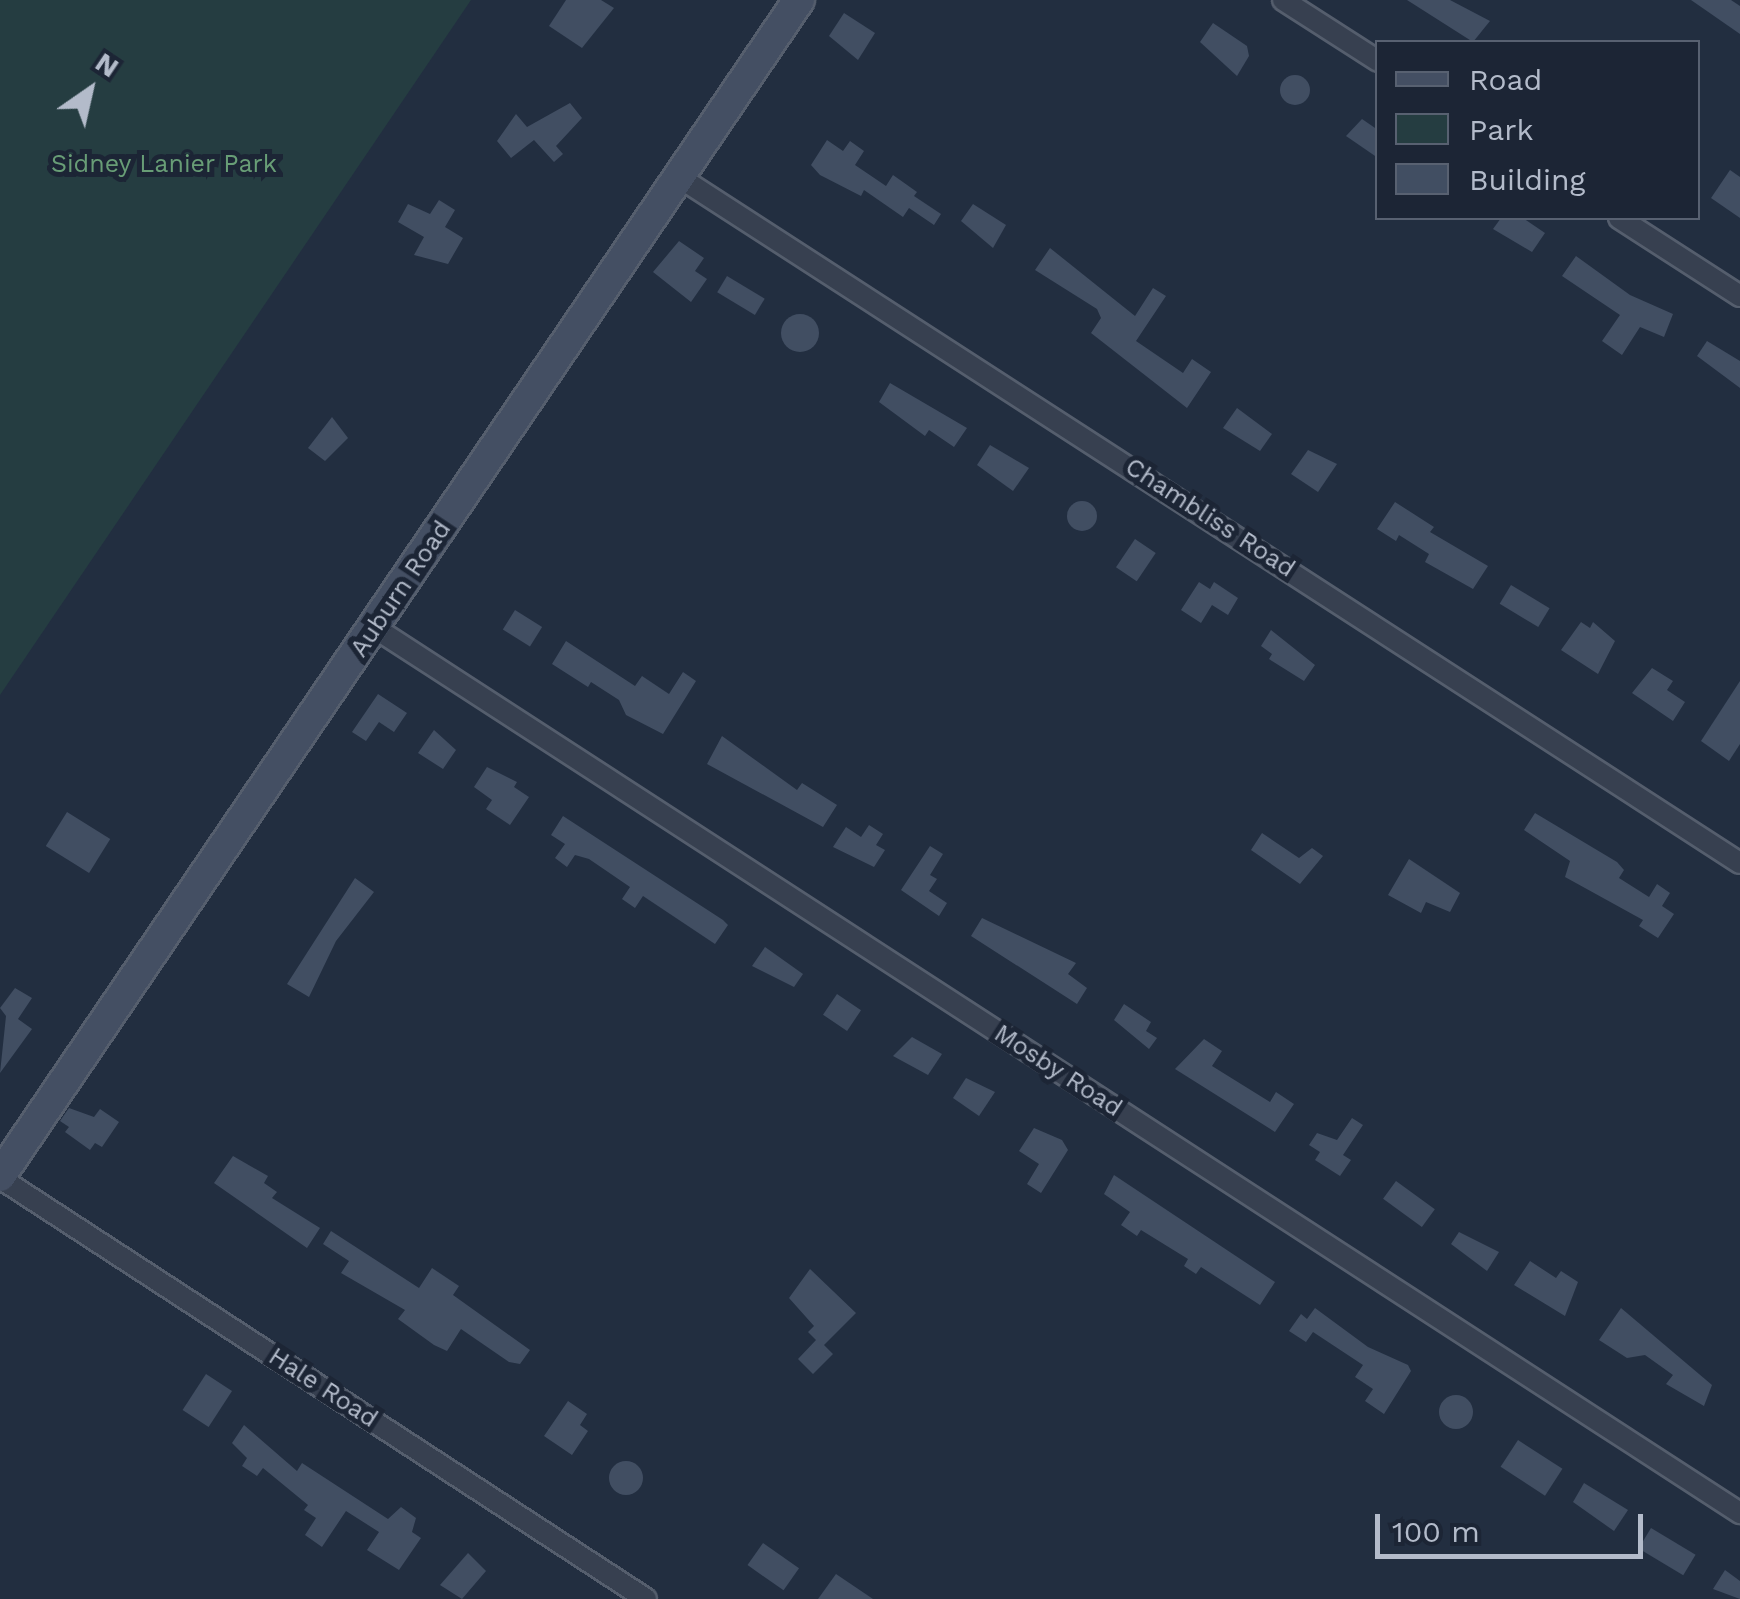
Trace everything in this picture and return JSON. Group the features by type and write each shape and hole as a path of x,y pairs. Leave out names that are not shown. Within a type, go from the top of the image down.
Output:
{"street":[{"name":"Auburn Road","path":"0,1177 799,0"},
{"path":"1283,0 1375,59"},
{"name":"Chambliss Road","path":"679,177 1740,863"},
{"path":"1622,220 1740,296"},
{"name":"Mosby Road","path":"375,628 1740,1513"},
{"name":"Hale Road","path":"0,1177 646,1599"}],"green space":[{"name":"Sidney Lanier Park","path":"0,0 471,0 0,695"}],"building":[{"path":"566,0 601,0 614,8 582,48 549,26"},
{"path":"1407,0 1450,0 1490,21 1475,40"},
{"path":"1691,0 1731,0 1740,6 1740,34"},
{"path":"844,13 875,33 858,60 829,36"},
{"path":"1213,23 1247,46 1249,56 1237,76 1200,42"},
{"path":"1295,75 1305,80 1310,90 1305,100 1295,105 1285,100 1280,90 1285,80"},
{"path":"570,103 582,118 556,146 563,154 554,162 534,140 511,158 497,141 516,114 527,127"},
{"path":"1362,119 1375,128 1375,156 1346,136"},
{"path":"827,140 843,151 850,141 864,151 855,165 886,186 893,175 917,192 914,196 941,214 934,225 909,208 903,217 864,190 861,196 820,175 811,165"},
{"path":"1730,170 1740,177 1740,218 1711,198"},
{"path":"439,200 455,210 445,227 463,238 448,264 414,255 424,237 398,222 408,204 430,214"},
{"path":"973,204 1006,225 993,248 961,221"},
{"path":"1500,220 1526,220 1545,233 1532,252 1493,229"},
{"path":"679,241 704,258 695,271 707,279 691,302 653,272"},
{"path":"1050,248 1135,316 1153,288 1166,296 1136,341 1183,373 1192,359 1211,372 1187,408 1091,333 1101,318 1097,309 1035,270"},
{"path":"1576,256 1630,295 1673,314 1664,337 1640,327 1622,355 1602,341 1620,315 1562,276"},
{"path":"727,276 765,299 755,315 717,292"},
{"path":"800,314 813,320 819,333 813,346 800,352 787,346 781,333 787,320"},
{"path":"1707,341 1740,361 1740,388 1697,356"},
{"path":"890,383 967,428 954,447 929,430 925,436 879,402"},
{"path":"1237,408 1272,434 1260,451 1223,428"},
{"path":"332,417 348,438 325,461 308,448"},
{"path":"990,445 1029,468 1013,491 977,465"},
{"path":"1308,450 1337,464 1318,492 1291,474"},
{"path":"1082,501 1093,505 1097,516 1093,527 1082,531 1071,527 1067,516 1071,505"},
{"path":"1395,502 1434,527 1430,532 1488,566 1473,589 1425,562 1429,554 1399,535 1396,541 1377,529"},
{"path":"1135,539 1156,553 1137,581 1116,567"},
{"path":"1199,582 1210,589 1214,582 1238,598 1228,615 1212,605 1201,623 1181,610"},
{"path":"1511,585 1550,608 1538,627 1500,604"},
{"path":"515,610 542,627 530,646 503,630"},
{"path":"1581,622 1590,628 1593,622 1615,641 1598,674 1561,650"},
{"path":"1271,630 1315,665 1304,681 1269,659 1272,654 1261,646"},
{"path":"566,641 635,686 642,676 669,694 683,672 696,681 663,734 626,715 619,700 591,682 588,687 552,664"},
{"path":"1652,668 1673,681 1667,690 1685,702 1673,721 1632,693"},
{"path":"1740,681 1740,744 1729,761 1701,741"},
{"path":"378,694 407,713 394,732 379,722 366,741 352,732"},
{"path":"434,730 456,750 443,769 418,753"},
{"path":"722,736 797,790 802,783 837,805 823,827 707,764"},
{"path":"487,767 517,782 514,787 529,797 510,825 486,809 492,800 474,787"},
{"path":"67,812 110,839 89,873 46,846"},
{"path":"1535,813 1617,862 1624,870 1619,878 1649,897 1657,884 1670,893 1662,906 1674,914 1658,938 1639,926 1643,920 1565,877 1570,861 1524,830"},
{"path":"563,816 723,920 728,925 715,944 643,896 635,908 622,899 630,887 589,859 575,855 567,867 555,858 565,844 551,835"},
{"path":"869,825 883,834 876,845 885,850 874,867 833,847 846,827 861,837"},
{"path":"1262,833 1299,858 1312,848 1323,856 1300,884 1251,850"},
{"path":"930,846 943,854 930,875 937,879 929,891 947,903 939,916 901,890"},
{"path":"1409,859 1460,893 1450,912 1426,902 1421,913 1388,895"},
{"path":"355,878 374,892 336,941 309,997 287,984"},
{"path":"982,918 1076,963 1068,974 1087,988 1077,1004 971,936"},
{"path":"765,947 803,974 794,987 752,966"},
{"path":"15,988 32,998 18,1019 32,1029 0,1073 6,1016 0,1008"},
{"path":"837,994 861,1010 847,1031 823,1015"},
{"path":"1124,1004 1151,1022 1146,1031 1157,1038 1149,1049 1114,1020"},
{"path":"912,1037 942,1054 928,1075 893,1056"},
{"path":"1204,1039 1222,1051 1212,1066 1270,1102 1276,1092 1294,1104 1275,1132 1175,1069"},
{"path":"966,1078 995,1092 979,1116 953,1098"},
{"path":"69,1108 94,1117 100,1109 119,1122 102,1147 95,1143 90,1150 65,1132 69,1127 60,1121"},
{"path":"1352,1118 1363,1125 1343,1155 1351,1160 1340,1176 1315,1160 1320,1152 1309,1145 1317,1133 1337,1140"},
{"path":"1034,1128 1062,1140 1068,1150 1041,1193 1027,1184 1039,1164 1019,1151"},
{"path":"233,1156 268,1176 264,1183 277,1192 272,1198 320,1228 307,1248 214,1183"},
{"path":"1114,1175 1275,1282 1260,1305 1201,1267 1196,1274 1184,1266 1188,1259 1141,1230 1137,1236 1121,1225 1130,1212 1104,1194"},
{"path":"1396,1181 1435,1209 1422,1227 1383,1199"},
{"path":"331,1231 419,1288 432,1268 459,1286 453,1295 530,1350 520,1364 509,1362 461,1329 447,1351 434,1345 398,1319 405,1310 341,1273 349,1261 323,1244"},
{"path":"1459,1232 1499,1252 1487,1271 1451,1244"},
{"path":"1530,1261 1556,1278 1561,1271 1578,1282 1565,1316 1514,1285"},
{"path":"810,1269 856,1313 824,1345 833,1354 813,1374 798,1359 816,1340 808,1332 814,1326 789,1298"},
{"path":"1315,1308 1368,1347 1408,1365 1411,1371 1384,1414 1365,1401 1373,1389 1355,1377 1363,1365 1313,1332 1306,1342 1289,1331 1301,1314 1307,1319"},
{"path":"1621,1308 1712,1385 1704,1406 1666,1384 1673,1375 1645,1355 1627,1358 1599,1340"},
{"path":"206,1374 232,1391 209,1427 183,1410"},
{"path":"1456,1395 1468,1400 1473,1412 1468,1424 1456,1429 1444,1424 1439,1412 1444,1400"},
{"path":"568,1401 587,1414 580,1425 588,1431 572,1455 544,1436"},
{"path":"244,1425 297,1471 302,1463 388,1519 401,1507 416,1518 412,1532 421,1538 399,1570 367,1550 379,1532 346,1511 322,1547 305,1535 316,1518 304,1510 308,1505 263,1468 257,1476 242,1466 247,1458 232,1443"},
{"path":"1518,1440 1562,1469 1545,1496 1501,1467"},
{"path":"626,1461 638,1466 643,1478 638,1490 626,1495 614,1490 609,1478 614,1466"},
{"path":"1584,1483 1628,1510 1614,1531 1573,1502"},
{"path":"1651,1528 1696,1555 1683,1575 1639,1549"},
{"path":"763,1543 799,1568 784,1590 748,1565"},
{"path":"468,1553 486,1571 462,1599 440,1585"},
{"path":"1725,1570 1740,1581 1740,1599 1713,1589"},
{"path":"836,1574 873,1599 818,1599"}]}
